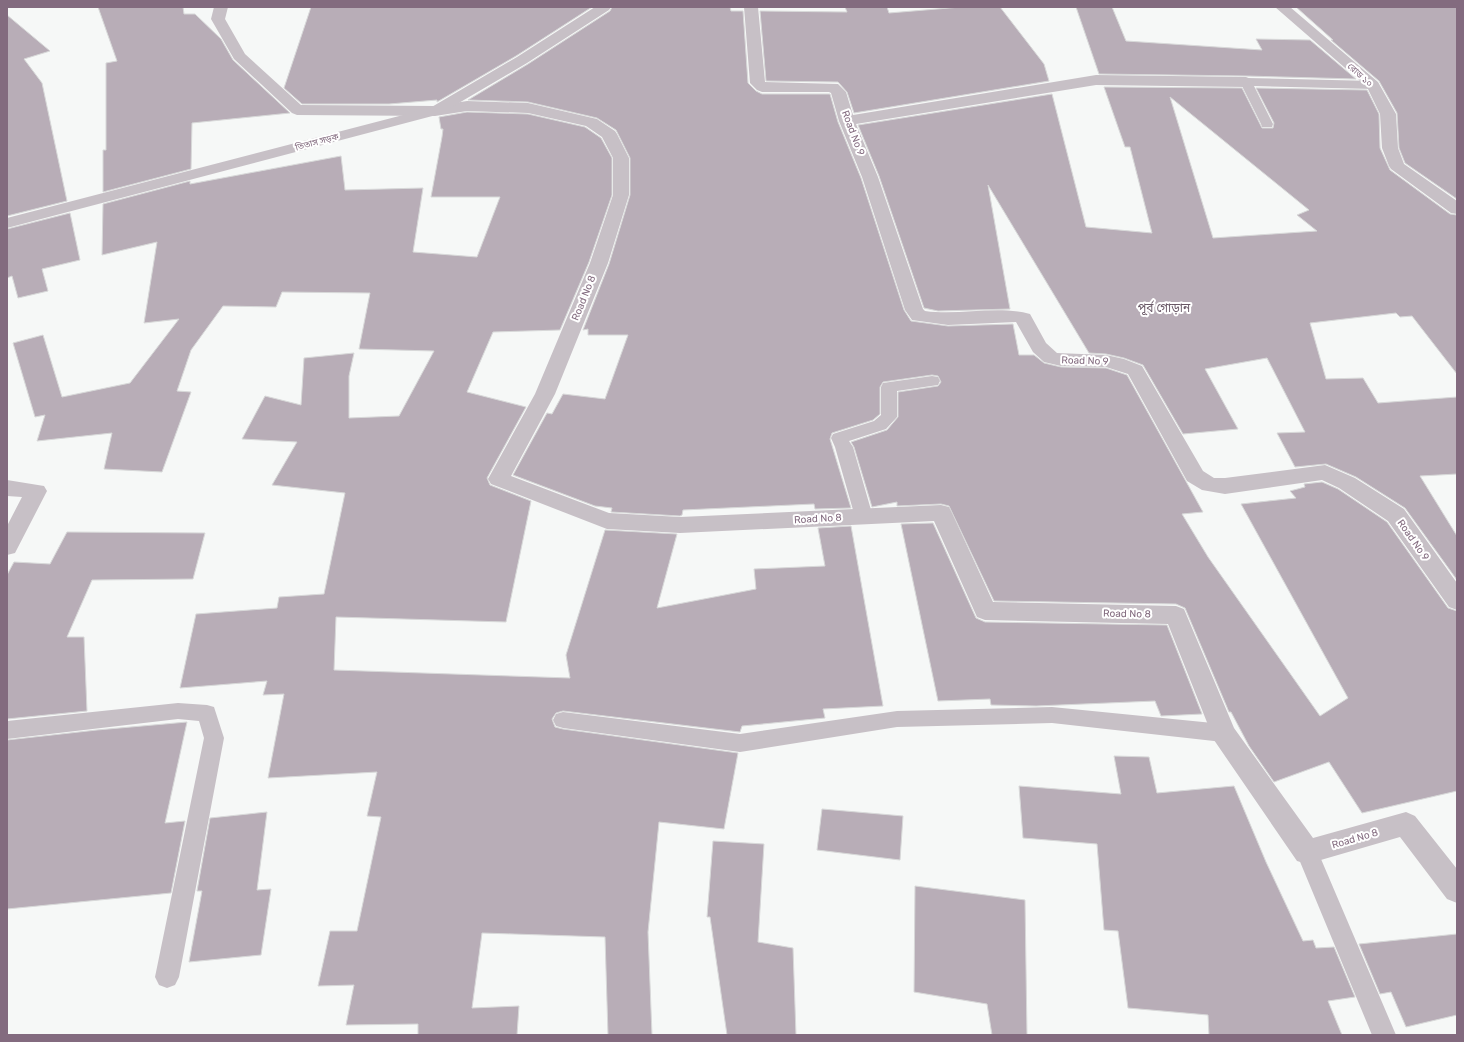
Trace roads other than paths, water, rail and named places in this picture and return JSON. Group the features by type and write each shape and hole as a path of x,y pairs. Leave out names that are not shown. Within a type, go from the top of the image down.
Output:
{"street":[{"path":"221,7 218,19 239,56 297,110 436,111"},
{"name":"তিতাস সড়ক","path":"7,223 436,111 522,60 604,7"},
{"name":"Road No 9","path":"751,7 758,83 762,87 833,87 838,92 847,121 870,177 914,310 920,316 932,319 1014,315 1023,318 1028,330 1045,354 1057,360 1087,360 1120,363 1135,370 1195,476 1210,485 1225,486 1325,472 1347,483 1396,514 1457,601"},
{"name":"রোড ১০","path":"1282,7 1373,85 1388,114 1390,148 1397,166 1457,209"},
{"path":"847,121 1096,80 1246,82"},
{"name":"Road No 8","path":"436,111 467,106 528,108 591,122 609,134 621,158 621,195 599,263 545,394 499,480 607,521 680,525 941,513 985,611 1176,615 1223,733 1307,852 1406,824 1457,890"},
{"path":"7,488 36,491 7,547"}],"lane":[{"path":"1267,124 1246,82 1373,85"},
{"path":"864,517 844,447 839,438 880,425 889,417 889,387 932,381"},
{"path":"7,730 178,711 207,713 214,738 167,977"},
{"path":"563,720 740,743 897,719 1052,715 1223,733"},
{"path":"1307,852 1384,1035"}],"district":[{"name":"পূর্ব গোড়ান","path":"1164,308"}]}
